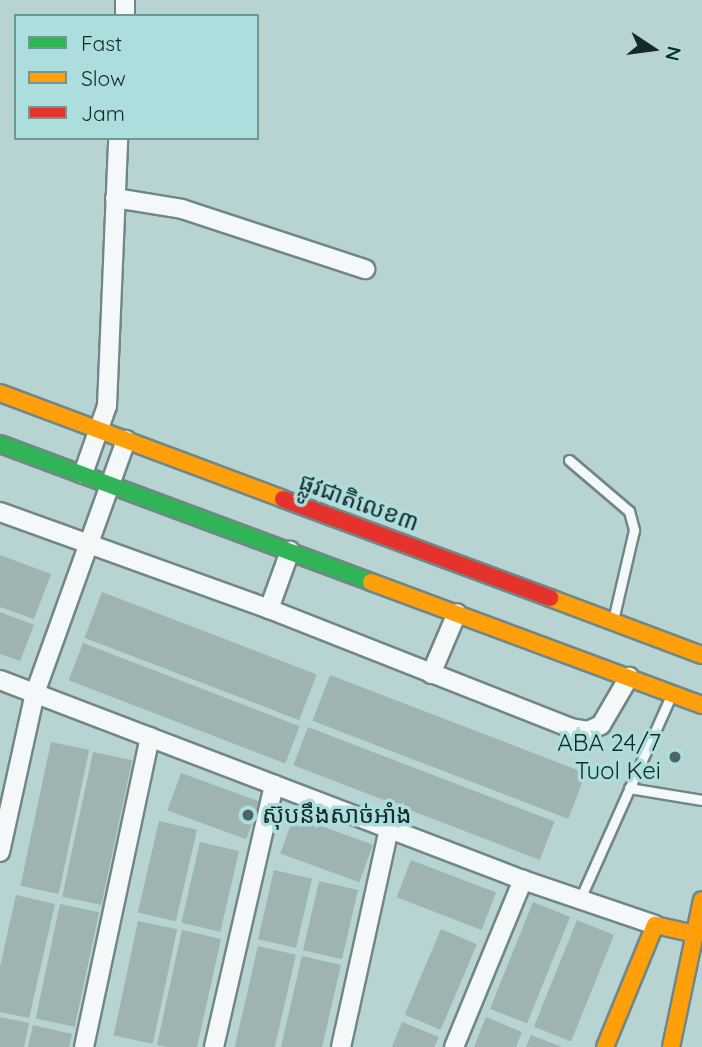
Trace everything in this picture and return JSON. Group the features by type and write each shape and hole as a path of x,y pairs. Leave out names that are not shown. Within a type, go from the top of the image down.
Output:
{"main road":[{"name":"ផ្លូវជាតិលេខ៣","path":"0,393 702,655"},
{"path":"0,444 702,705"},
{"path":"671,1047 702,900"},
{"path":"605,1047 655,925 695,934"}],"street":[{"path":"83,474 107,406 118,140"},
{"path":"116,198 183,209 365,269"},
{"path":"0,852 35,693 86,544 126,440"},
{"path":"0,512 268,609 431,674 588,731 601,725 629,677"},
{"path":"268,609 290,551"},
{"path":"431,674 457,613"},
{"path":"0,680 523,880 655,925"},
{"path":"84,1047 150,737"},
{"path":"214,1047 274,785"},
{"path":"341,1047 389,828"},
{"path":"454,1047 523,880"}],"lane":[{"path":"569,460 629,511 634,530 613,621"},
{"path":"580,899 672,694"},
{"path":"629,788 702,800"}],"building":[{"path":"0,555 51,574 34,619 0,607"},
{"path":"102,592 317,674 299,720 84,638"},
{"path":"0,612 34,625 20,661 0,654"},
{"path":"83,643 300,726 285,763 69,680"},
{"path":"330,675 586,773 568,819 312,721"},
{"path":"308,727 554,822 540,860 293,765"},
{"path":"51,742 89,750 59,894 20,886"},
{"path":"93,752 132,760 101,905 62,897"},
{"path":"181,773 260,802 246,839 167,811"},
{"path":"294,816 373,845 359,882 280,854"},
{"path":"159,821 197,830 176,921 138,913"},
{"path":"200,842 239,851 220,932 181,923"},
{"path":"411,860 496,893 482,930 397,897"},
{"path":"274,870 312,879 296,948 258,939"},
{"path":"319,881 358,890 342,959 303,950"},
{"path":"16,895 55,904 29,1018 0,1012 0,967"},
{"path":"533,902 570,917 527,1024 490,1009"},
{"path":"60,904 99,912 75,1027 36,1018"},
{"path":"577,920 614,935 571,1042 534,1027"},
{"path":"138,921 177,929 153,1044 114,1035"},
{"path":"441,929 477,944 441,1030 405,1015"},
{"path":"182,930 221,939 197,1047 167,1047 157,1045"},
{"path":"258,946 296,955 275,1047 235,1047"},
{"path":"302,956 341,965 322,1047 281,1047"},
{"path":"0,1017 29,1023 24,1047 0,1047"},
{"path":"486,1017 522,1032 516,1047 474,1047"},
{"path":"402,1022 439,1037 434,1047 392,1047"},
{"path":"33,1025 72,1034 69,1047 28,1047"},
{"path":"531,1035 562,1047 526,1047"}],"traffic: fast":[{"path":"0,444 371,582"}],"traffic: slow":[{"path":"0,393 283,499"},
{"path":"371,582 702,705"},
{"path":"550,598 702,655"},
{"path":"671,1047 702,900"},
{"path":"605,1047 655,925 695,934"}],"traffic: jam":[{"path":"283,499 550,598"}],"place":[{"name":"ABA 24/7 Tuol Kei","path":"675,757"},
{"name":"ស៊ុបនឹងសាច់អាំង","path":"248,815"}]}
